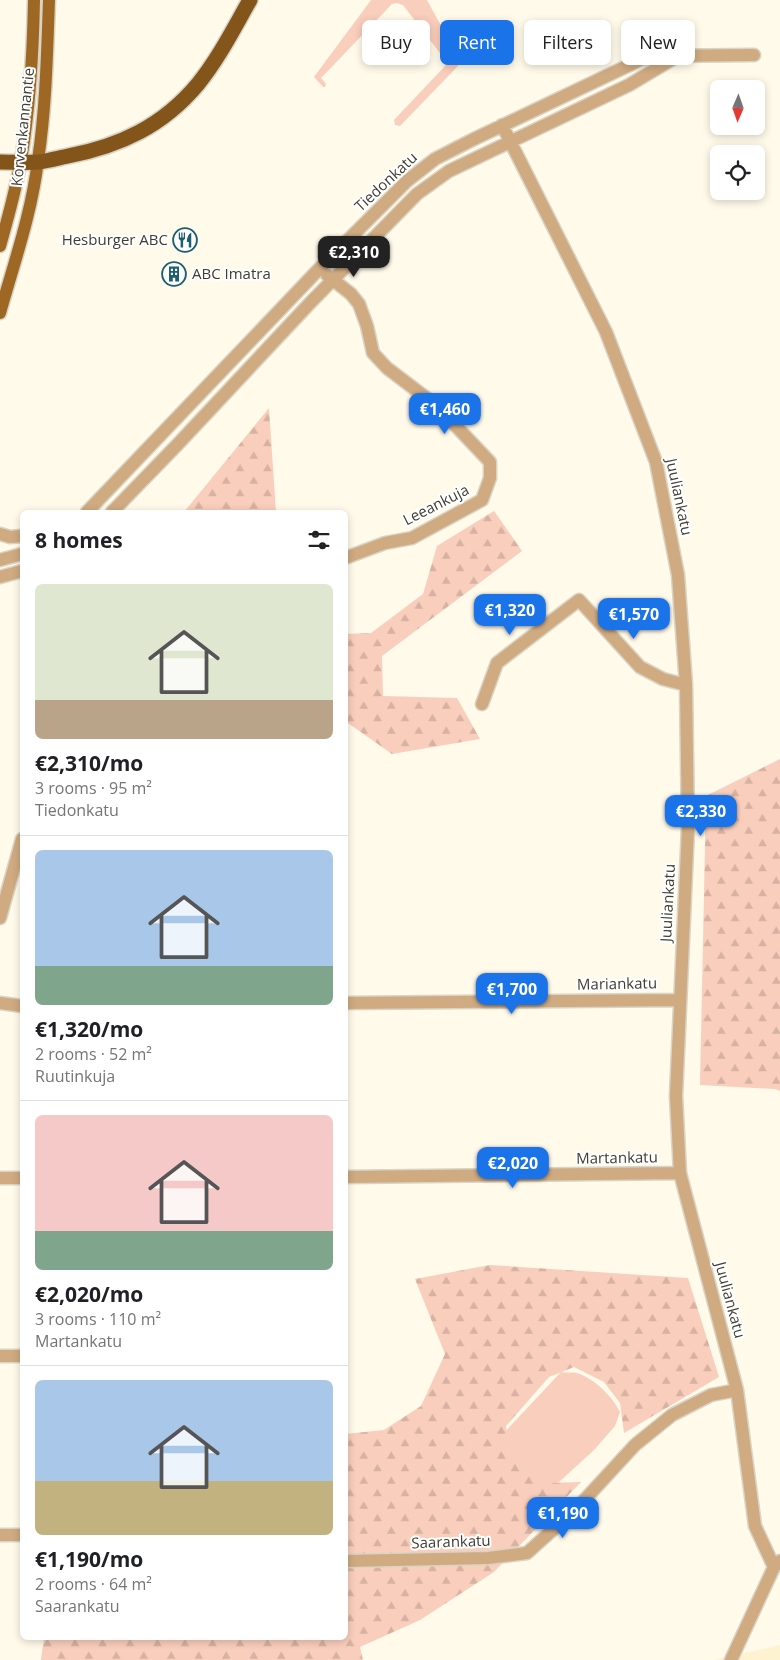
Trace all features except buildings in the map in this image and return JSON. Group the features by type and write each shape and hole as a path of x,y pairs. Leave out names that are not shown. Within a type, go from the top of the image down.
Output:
{"highway":[{"path":"0,162 38,162 92,151 118,143 150,127 197,84 218,56 250,0"}],"main road":[{"name":"Korvenkannantie","path":"0,246 21,162 32,61 34,0"},
{"name":"Korvenkannantie","path":"0,312 30,205 38,162 46,88 49,0"}],"street":[{"name":"Tiedonkatu","path":"695,56 754,55"},
{"name":"Tiedonkatu","path":"88,510 319,269 407,181 435,160 502,125 629,65"},
{"name":"Tiedonkatu","path":"114,510 417,194 449,171 629,86 663,65"},
{"name":"Juuliankatu","path":"502,125 606,332 656,462 678,575 686,684 688,828 676,1096 680,1173 737,1390 755,1526 777,1564"},
{"name":"Leeankuja","path":"319,269 351,294 359,304 367,326 373,353 387,368 436,406 490,462 490,478 482,500 412,538 385,542 348,557"},
{"path":"0,534 10,537 20,536"},
{"path":"0,560 20,555"},
{"path":"0,577 20,572"},
{"path":"482,704 497,663 579,600 640,667 663,679 686,684"},
{"path":"0,918 20,846"},
{"name":"Mariankatu","path":"348,1003 679,1000"},
{"path":"0,1004 20,1006"},
{"name":"Martankatu","path":"348,1177 680,1173"},
{"path":"0,1178 20,1178"},
{"path":"0,1356 20,1356"},
{"name":"Saarankatu","path":"348,1561 488,1558 527,1553 577,1508 635,1445 672,1415 711,1395 737,1390"},
{"path":"0,1535 20,1535"},
{"path":"731,1660 777,1564"}],"shaded area":[{"path":"780,1645 780,1660 715,1660"}],"green space":[{"path":"371,0 427,0 440,24 440,53 430,40 430,20 415,20 403,5 397,3 392,4 377,20 362,20 362,35 321,78 326,84 325,87 314,77"},
{"path":"458,65 400,126 395,125 394,120 445,66"},
{"path":"269,408 276,510 186,510"},
{"path":"494,511 522,551 382,656 383,696 457,698 480,739 392,754 348,723 348,634 371,633 423,594 437,546"},
{"path":"780,759 780,1091 775,1089 700,1085 706,796"},
{"path":"490,1265 688,1278 719,1377 624,1433 620,1403 604,1382 574,1367 549,1377 506,1426 509,1451 547,1483 581,1482 494,1572 420,1620 360,1647 363,1660 41,1660 44,1640 348,1640 348,1434 384,1430 421,1406 445,1354 415,1279"},
{"path":"561,1372 577,1373 590,1379 608,1394 620,1412 615,1426 594,1450 559,1482 544,1486 527,1483 501,1436"}],"place":[{"name":"Hesburger ABC","path":"185,240"},
{"name":"ABC Imatra","path":"174,274"}]}
